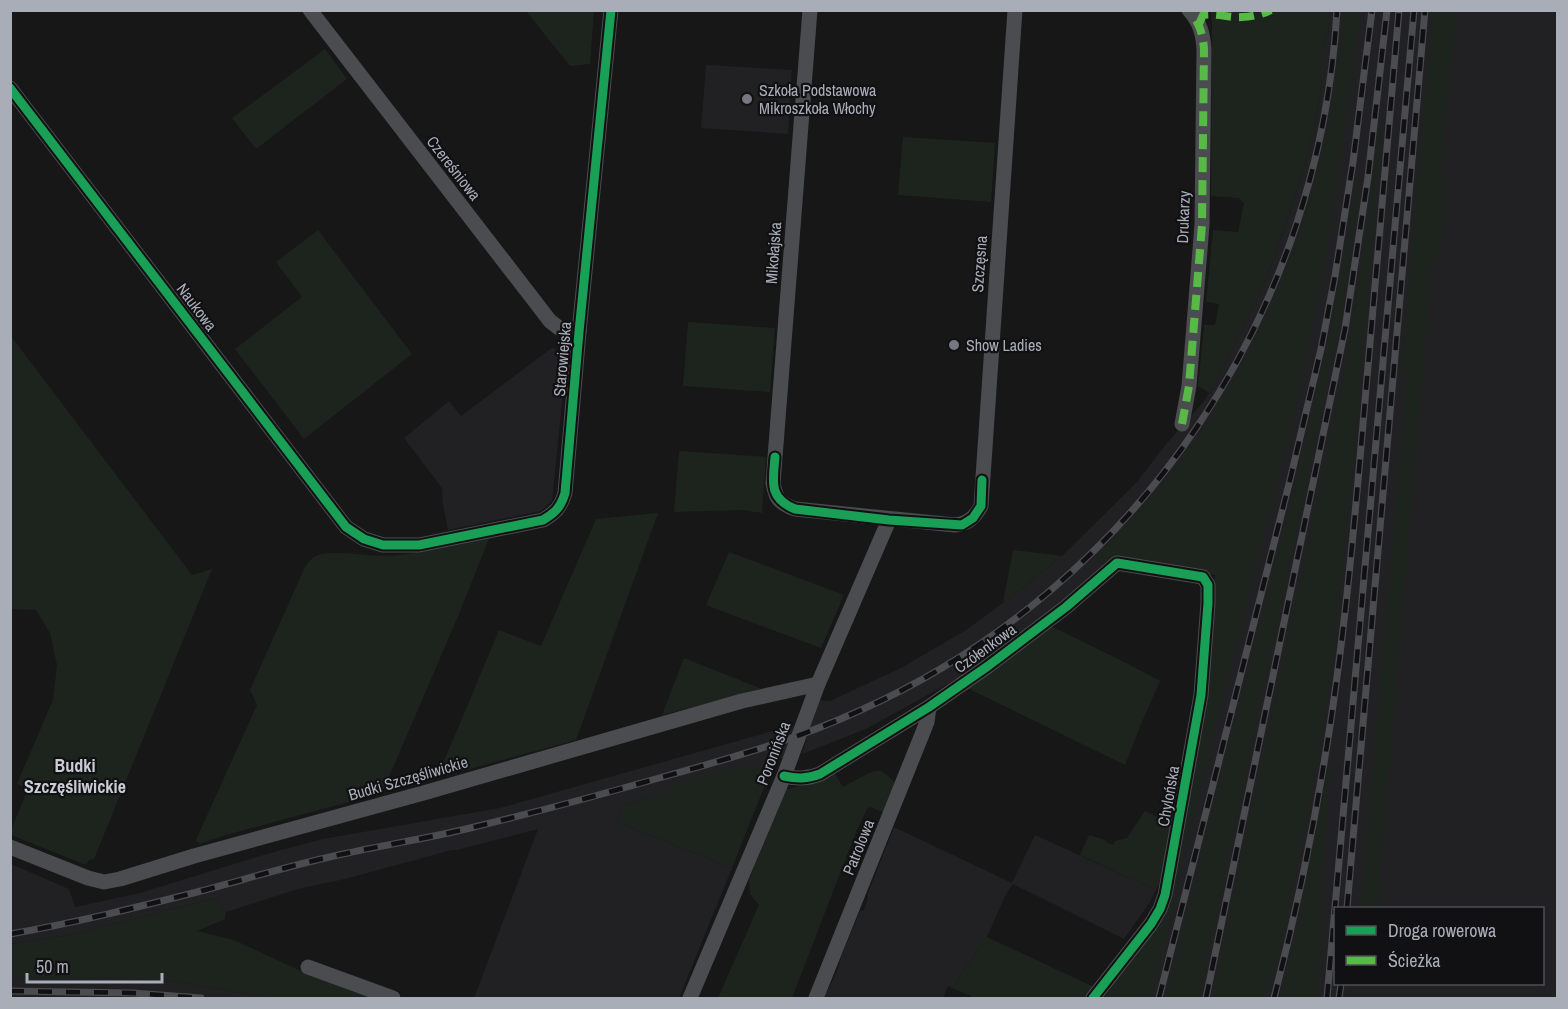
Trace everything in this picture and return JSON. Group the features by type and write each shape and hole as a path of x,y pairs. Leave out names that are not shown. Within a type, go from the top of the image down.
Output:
{"street":[{"name":"Czereśniowa","path":"310,10 550,321 559,328 579,332"},
{"name":"Starowiejska","path":"364,539 383,545 419,545 543,520 557,511 563,501 566,493 579,332 611,10"},
{"name":"Mikołajska","path":"810,10 773,483 777,498 784,505 795,509 889,520"},
{"name":"Szczęsna","path":"889,520 962,525 973,518 981,506 1015,10"},
{"name":"Drukarzy","path":"1182,424 1189,386 1202,225 1204,49 1199,24 1190,12"},
{"name":"Naukowa","path":"10,88 337,516 364,539"},
{"name":"Poronińska","path":"690,999 889,520"},
{"name":"Czółenkowa","path":"784,776 798,779 820,774 929,707 1066,607 1117,563 1203,576"},
{"name":"Chylońska","path":"1093,999 1151,924 1166,896 1201,695 1208,603 1208,585 1203,576"},
{"name":"Budki Szczęśliwickie","path":"10,847 88,878 104,882 120,879 742,701 819,684"},
{"name":"Patrolowa","path":"816,999 927,722 929,707"},
{"path":"309,966 393,999"}],"shaded area":[{"path":"526,11 594,11 590,64 570,66"},
{"path":"1210,11 1330,11 1328,35 1322,53 1322,79 1314,134 1289,216 1263,286 1209,393 1198,386 1204,325 1215,325 1219,304 1206,302 1213,230 1238,232 1244,203 1239,198 1211,196 1212,22"},
{"path":"1330,11 1557,11 1557,998 1142,998 1223,568 1118,557 1057,608 962,676 866,729 802,754 820,700 830,701 901,668 966,630 1003,603 1062,556 1137,482 1167,443 1205,400 1263,286 1289,216 1314,134 1322,79 1322,53 1328,35"},
{"path":"1344,11 1359,11 1354,63 1324,270 1290,432 1202,781 1176,890 1176,901 1150,998 1104,998 1156,922 1205,695 1215,575 1118,557 1107,566 1096,558 1148,501 1196,440 1227,392 1255,341 1279,289 1316,180 1329,124"},
{"path":"1433,11 1456,11 1441,172 1447,176 1439,256 1432,262 1377,907 1361,907 1407,375 1401,375"},
{"path":"325,49 347,79 256,149 232,118"},
{"name":"Szkoła Podstawowa Mikroszkoła Włochy","path":"706,65 792,70 788,134 701,128"},
{"path":"1379,127 1382,127 1352,478 1334,649 1310,804 1278,957 1267,998 1212,998 1345,367 1367,233"},
{"path":"903,137 995,143 991,202 898,195"},
{"path":"1357,175 1361,176 1336,342 1199,998 1166,998 1308,434 1337,300"},
{"path":"318,230 412,354 304,439 235,349 302,297 276,262"},
{"path":"688,322 775,328 770,392 683,386"},
{"path":"10,335 192,575 212,569 94,859 89,860 86,865 11,835 28,789 17,784 53,700 57,665 50,633 36,610 11,609"},
{"path":"553,347 566,363 552,501 541,511 448,530 442,488 404,438 449,401 461,416"},
{"path":"679,451 766,457 762,513 742,510 674,512"},
{"path":"658,513 576,740 437,778 499,630 541,646 596,519"},
{"path":"490,536 382,793 199,844 196,840 257,705 250,690 305,567 311,560 318,555 334,553 384,556 411,554"},
{"path":"1013,550 1062,556 1003,603"},
{"path":"729,552 844,595 821,648 706,605"},
{"path":"1049,625 1160,681 1125,765 963,686"},
{"path":"684,658 762,689 662,715"},
{"path":"794,725 785,757 624,805 617,822 732,868 679,998 474,998 538,829 298,889 226,912 216,898 74,934 11,944 11,864 69,889 75,907 140,893 323,839 500,808"},
{"path":"770,763 773,765 732,868 617,822 624,805 676,789 681,783 737,767 742,769"},
{"path":"1327,770 1330,770 1320,908 1324,909 1317,998 1281,998 1301,913"},
{"path":"876,771 882,771 897,784 885,813 870,807 858,827 792,998 718,998 759,905 750,894 749,880 783,790 806,785 834,772 843,787"},
{"path":"1145,811 1170,823 1163,872 1156,890 1080,855 1089,835 1113,845 1115,841 1127,838"},
{"path":"894,827 1012,883 1035,835 1156,890 1124,939 1013,884 1006,894 987,937 952,988 948,986 943,998 824,998 838,969 860,911 864,910 868,893"},
{"path":"216,898 226,912 225,919 197,931 234,940 305,973 375,998 273,998 171,981 11,977 11,944 74,934"},
{"path":"987,937 1096,988 1088,998 975,998 952,988"},
{"path":"11,977 171,981 273,998 11,998"}],"railway":[{"path":"10,934 130,909 329,857 494,822 711,764 787,740 836,721 961,657 1050,591 1129,514 1197,427 1252,332 1295,230 1323,122 1337,10"},
{"path":"1159,998 1321,349 1353,162 1372,10"},
{"path":"1206,998 1345,329 1368,177 1387,10"},
{"path":"1274,998 1314,822 1339,661 1356,508 1399,10"},
{"path":"1335,907 1414,10"},
{"path":"1347,907 1425,10"},
{"path":"1327,998 1334,919"},
{"path":"1339,998 1341,985"},
{"path":"10,991 133,993 201,998"}],"marked path":[{"path":"1199,24 1203,15 1246,17 1271,10"},
{"path":"1182,424 1189,386 1202,225 1204,49 1201,30 1192,14"}],"cycle path":[{"path":"10,88 346,527 364,539 383,545 419,545 543,520 551,515 562,502 565,493 611,10"},
{"path":"775,457 774,488 780,500 786,505 795,509 889,520 962,525 973,518 981,506 982,480"},
{"path":"784,776 802,778 820,774 929,707 1066,607 1117,563 1203,577 1208,585 1208,603 1201,695 1165,895 1151,924 1093,998"}],"place":[{"name":"Szkoła Podstawowa Mikroszkoła Włochy","path":"747,99"},
{"name":"Show Ladies","path":"954,345"}],"district":[{"name":"Budki Szczęśliwickie","path":"75,775"}]}
